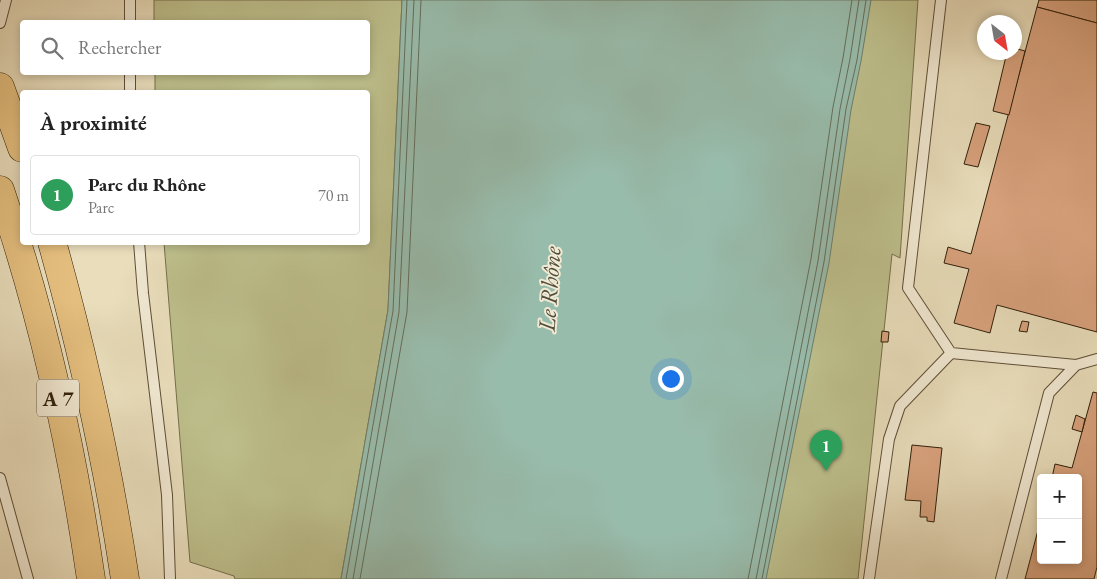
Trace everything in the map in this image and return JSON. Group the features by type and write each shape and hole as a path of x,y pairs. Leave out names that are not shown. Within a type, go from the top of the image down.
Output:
{"highway":[{"path":"0,87 20,141"},
{"name":"A 7","path":"0,190 38,318 57,394 72,463 91,579"},
{"name":"A 7","path":"53,245 91,393 117,524 125,579"}],"lane":[{"path":"0,23 6,0"},
{"path":"130,0 130,20"},
{"path":"941,0 908,288 952,353"},
{"path":"130,75 130,90"},
{"path":"139,245 167,495 170,579"},
{"path":"952,353 1076,365 1097,359"},
{"path":"869,579 889,439 900,406 952,353"},
{"path":"1001,579 1049,393 1076,365"},
{"path":"0,478 28,579"}],"green space":[{"path":"154,0 402,0 388,310 341,579 235,579 234,576 190,562 164,245 370,245 370,90 155,90 155,75 370,75 370,20 154,20"},
{"path":"636,0 918,0 900,258 892,254 858,579 524,579"}],"water":[{"name":"Le Rhône","path":"402,0 871,0 851,110 829,263 766,579 341,579 388,310"}],"building":[{"path":"1039,0 1097,0 1097,23 1037,7"},
{"path":"1037,7 1097,23 1097,332 997,305 990,333 954,323 969,269 944,263 948,247 971,254"},
{"path":"1022,50 1025,51 1009,115 993,111 1005,60 1022,60"},
{"path":"976,123 990,126 978,167 964,164"},
{"path":"1022,321 1029,322 1027,332 1019,331"},
{"path":"882,331 889,332 888,342 881,342"},
{"path":"1093,392 1097,393 1097,567 1094,579 1025,579 1037,534 1037,564 1082,564 1082,474 1053,474 1055,464 1072,468"},
{"path":"1076,415 1085,419 1082,432 1072,429"},
{"path":"912,445 942,448 934,522 927,521 927,517 920,517 921,501 905,500"}],"place":[{"name":"Parc du Rhône","path":"826,471"}]}
